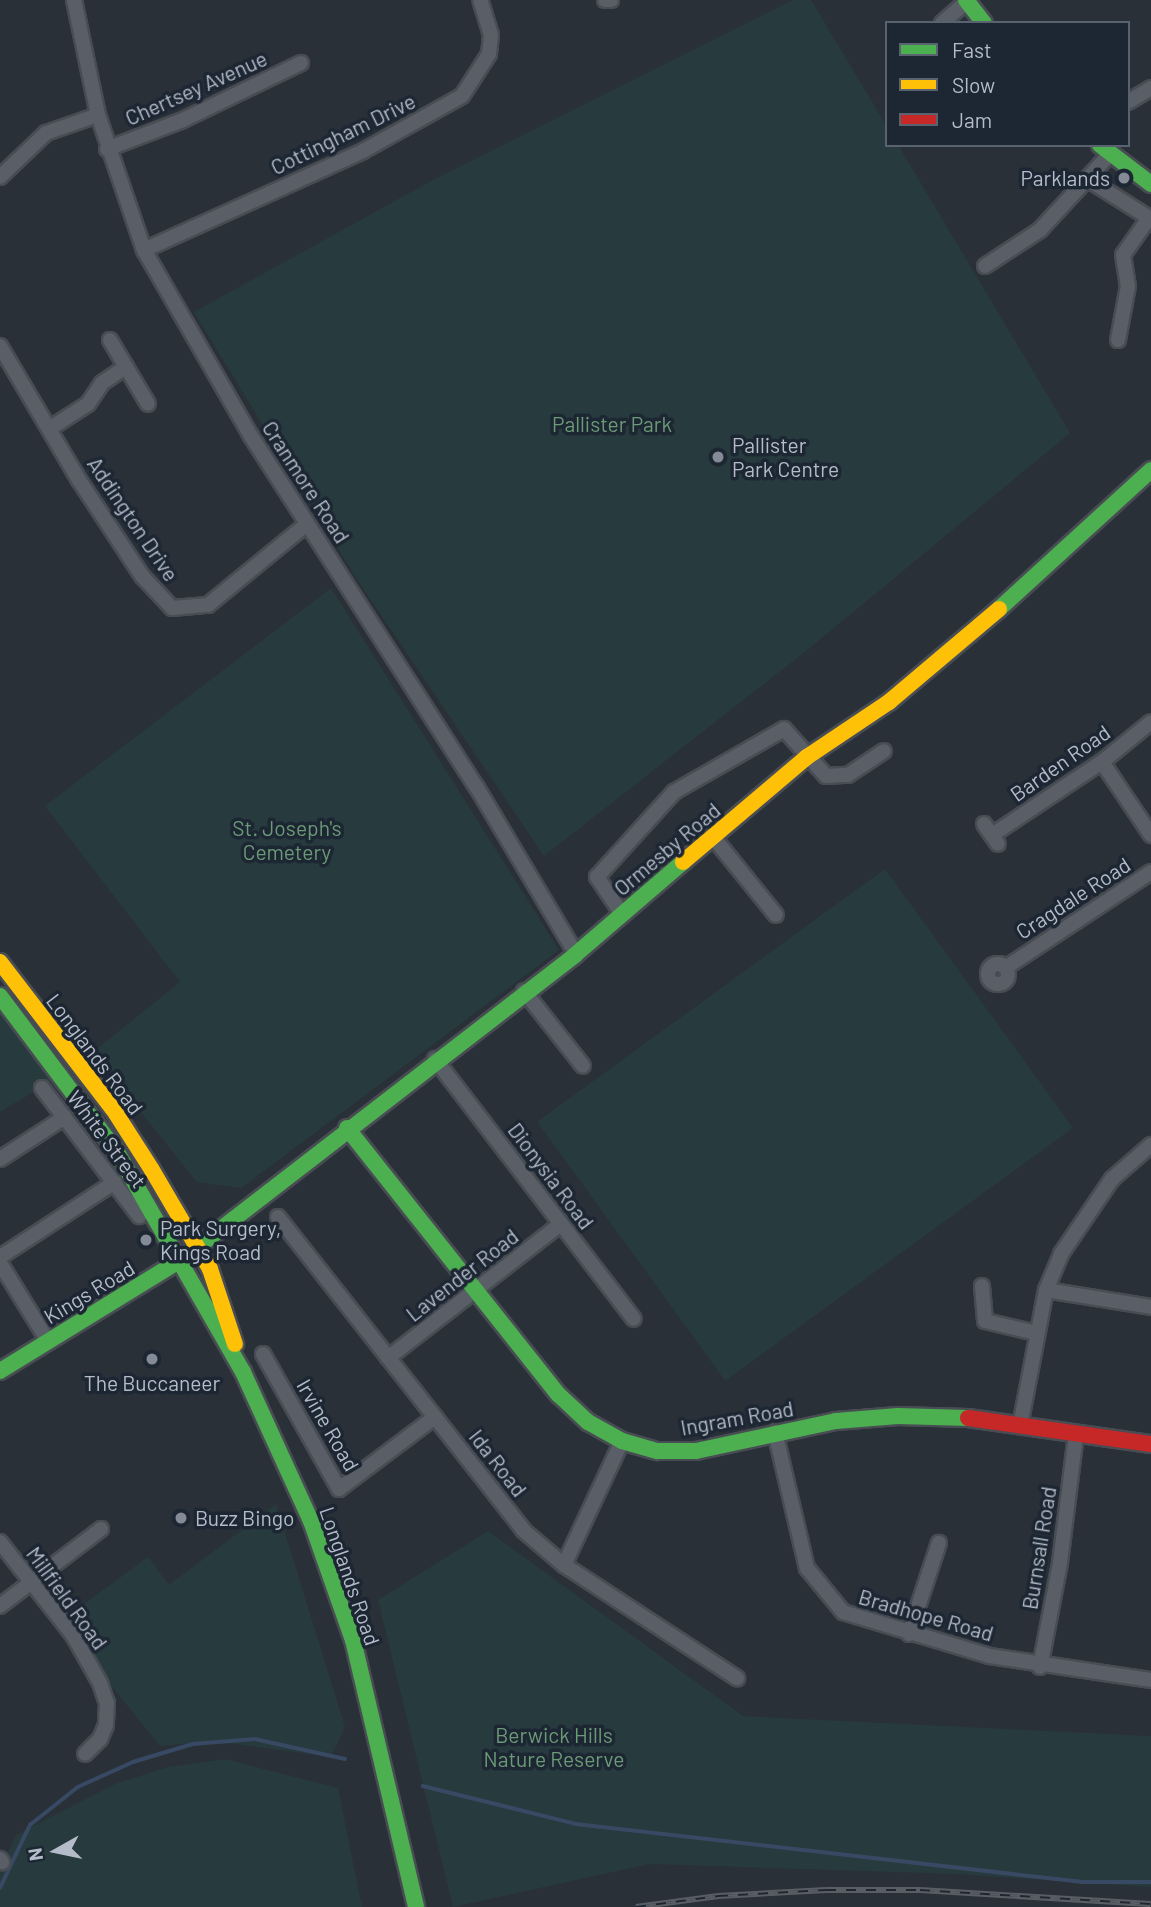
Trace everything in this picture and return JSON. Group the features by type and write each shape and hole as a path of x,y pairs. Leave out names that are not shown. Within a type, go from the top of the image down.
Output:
{"street":[{"name":"Cranmore Road","path":"74,0 107,149 144,250 307,524 476,786 576,954"},
{"name":"Cottingham Drive","path":"144,250 363,151 462,96 489,54 491,35 480,0"},
{"path":"944,21 967,1 982,21"},
{"name":"Chertsey Avenue","path":"107,149 194,115 301,63"},
{"path":"1130,101 1151,88"},
{"path":"0,177 46,133 98,115"},
{"path":"985,266 1040,230 1089,180 1105,150 1151,184"},
{"path":"1089,180 1150,219 1123,256 1128,286 1118,340"},
{"path":"110,340 148,404"},
{"name":"Addington Drive","path":"0,346 142,576 172,608 208,605 307,524"},
{"path":"49,429 88,404 102,383 126,367"},
{"name":"Ormesby Road","path":"198,1247 435,1059 576,954 807,757 890,702 1064,554 1151,470"},
{"name":"Barden Road","path":"991,835 1102,762 1151,722"},
{"path":"622,914 597,877 674,792 784,729 826,776 848,775 884,751"},
{"path":"1102,762 1151,835"},
{"path":"713,837 776,915"},
{"name":"Cragdale Road","path":"1012,964 1151,872"},
{"name":"Longlands Road","path":"0,962 113,1109 198,1247 228,1314 240,1364"},
{"path":"524,991 583,1066"},
{"name":"Longlands Road","path":"0,996 117,1152 182,1259 240,1364 311,1521 352,1640 391,1812 416,1907"},
{"name":"Dionysia Road","path":"435,1059 634,1319"},
{"name":"White Street","path":"42,1088 139,1216"},
{"path":"0,1159 65,1117"},
{"name":"Ingram Road","path":"347,1128 559,1395 588,1422 622,1441 658,1451 696,1451 775,1432 898,1416 958,1417 1151,1444"},
{"path":"1020,1426 1046,1290 1083,1215 1112,1180 1151,1145"},
{"path":"0,1257 115,1182"},
{"name":"Ida Road","path":"278,1217 523,1530 564,1565 737,1678"},
{"name":"Lavender Road","path":"388,1358 561,1224"},
{"name":"Kings Road","path":"0,1371 198,1247"},
{"path":"0,1263 48,1341"},
{"path":"982,1286 985,1321 1036,1333"},
{"path":"1046,1290 1151,1307"},
{"name":"Irvine Road","path":"263,1354 339,1489 435,1417"},
{"name":"Bradhope Road","path":"775,1432 807,1568 843,1612 909,1634 1040,1667 1151,1680"},
{"name":"Burnsall Road","path":"1040,1667 1060,1563 1076,1435"},
{"path":"564,1565 622,1441"},
{"path":"0,1606 101,1529"},
{"name":"Millfield Road","path":"0,1542 73,1635 107,1703 100,1739 85,1754"},
{"path":"909,1634 939,1543"},
{"name":"Longlands Road","path":"391,1812 401,1907"}],"green space":[{"name":"Pallister Park","path":"793,0 811,0 885,124 885,147 899,147 1070,433 806,651 544,856 358,581 194,312 433,180"},
{"name":"St. Joseph's Cemetery","path":"331,588 559,950 241,1188 197,1182 93,1052 180,982 45,806"},
{"path":"885,869 1073,1128 725,1381 537,1122"},
{"path":"0,1007 52,1081 0,1112"},
{"path":"276,1504 345,1727 331,1757 215,1741 160,1746 84,1652 69,1615 148,1557 169,1585"},
{"name":"Berwick Hills Nature Reserve","path":"488,1531 743,1716 1151,1736 1151,1887 956,1874 649,1864 453,1907 378,1600"},
{"path":"225,1759 338,1788 362,1907 0,1907 0,1869 16,1835 115,1784 168,1767"}],"waterway":[{"path":"0,1888 30,1825 78,1787 133,1762 193,1744 255,1739 345,1759"},
{"path":"423,1786 576,1824 1083,1882 1151,1882"}],"railway":[{"path":"636,1907 718,1896 826,1890 920,1890 1151,1904"}],"traffic: fast":[{"path":"966,0 982,21"},
{"path":"1103,147 1151,184"},
{"path":"999,609 1151,470"},
{"path":"0,1371 182,1259 576,954 683,862"},
{"path":"0,996 117,1152 243,1372 311,1521 353,1640 416,1907"},
{"path":"347,1128 559,1395 588,1422 622,1441 658,1451 696,1451 836,1421 898,1416 968,1418"}],"traffic: slow":[{"path":"683,862 807,757 889,702 999,609"},
{"path":"0,962 113,1109 152,1170 210,1269 235,1344"}],"traffic: jam":[{"path":"968,1418 1151,1444"}],"place":[{"name":"Parklands","path":"1124,178"},
{"name":"Pallister Park Centre","path":"718,457"},
{"name":"Park Surgery, Kings Road","path":"146,1240"},
{"name":"The Buccaneer","path":"152,1359"},
{"name":"Buzz Bingo","path":"181,1518"}]}
